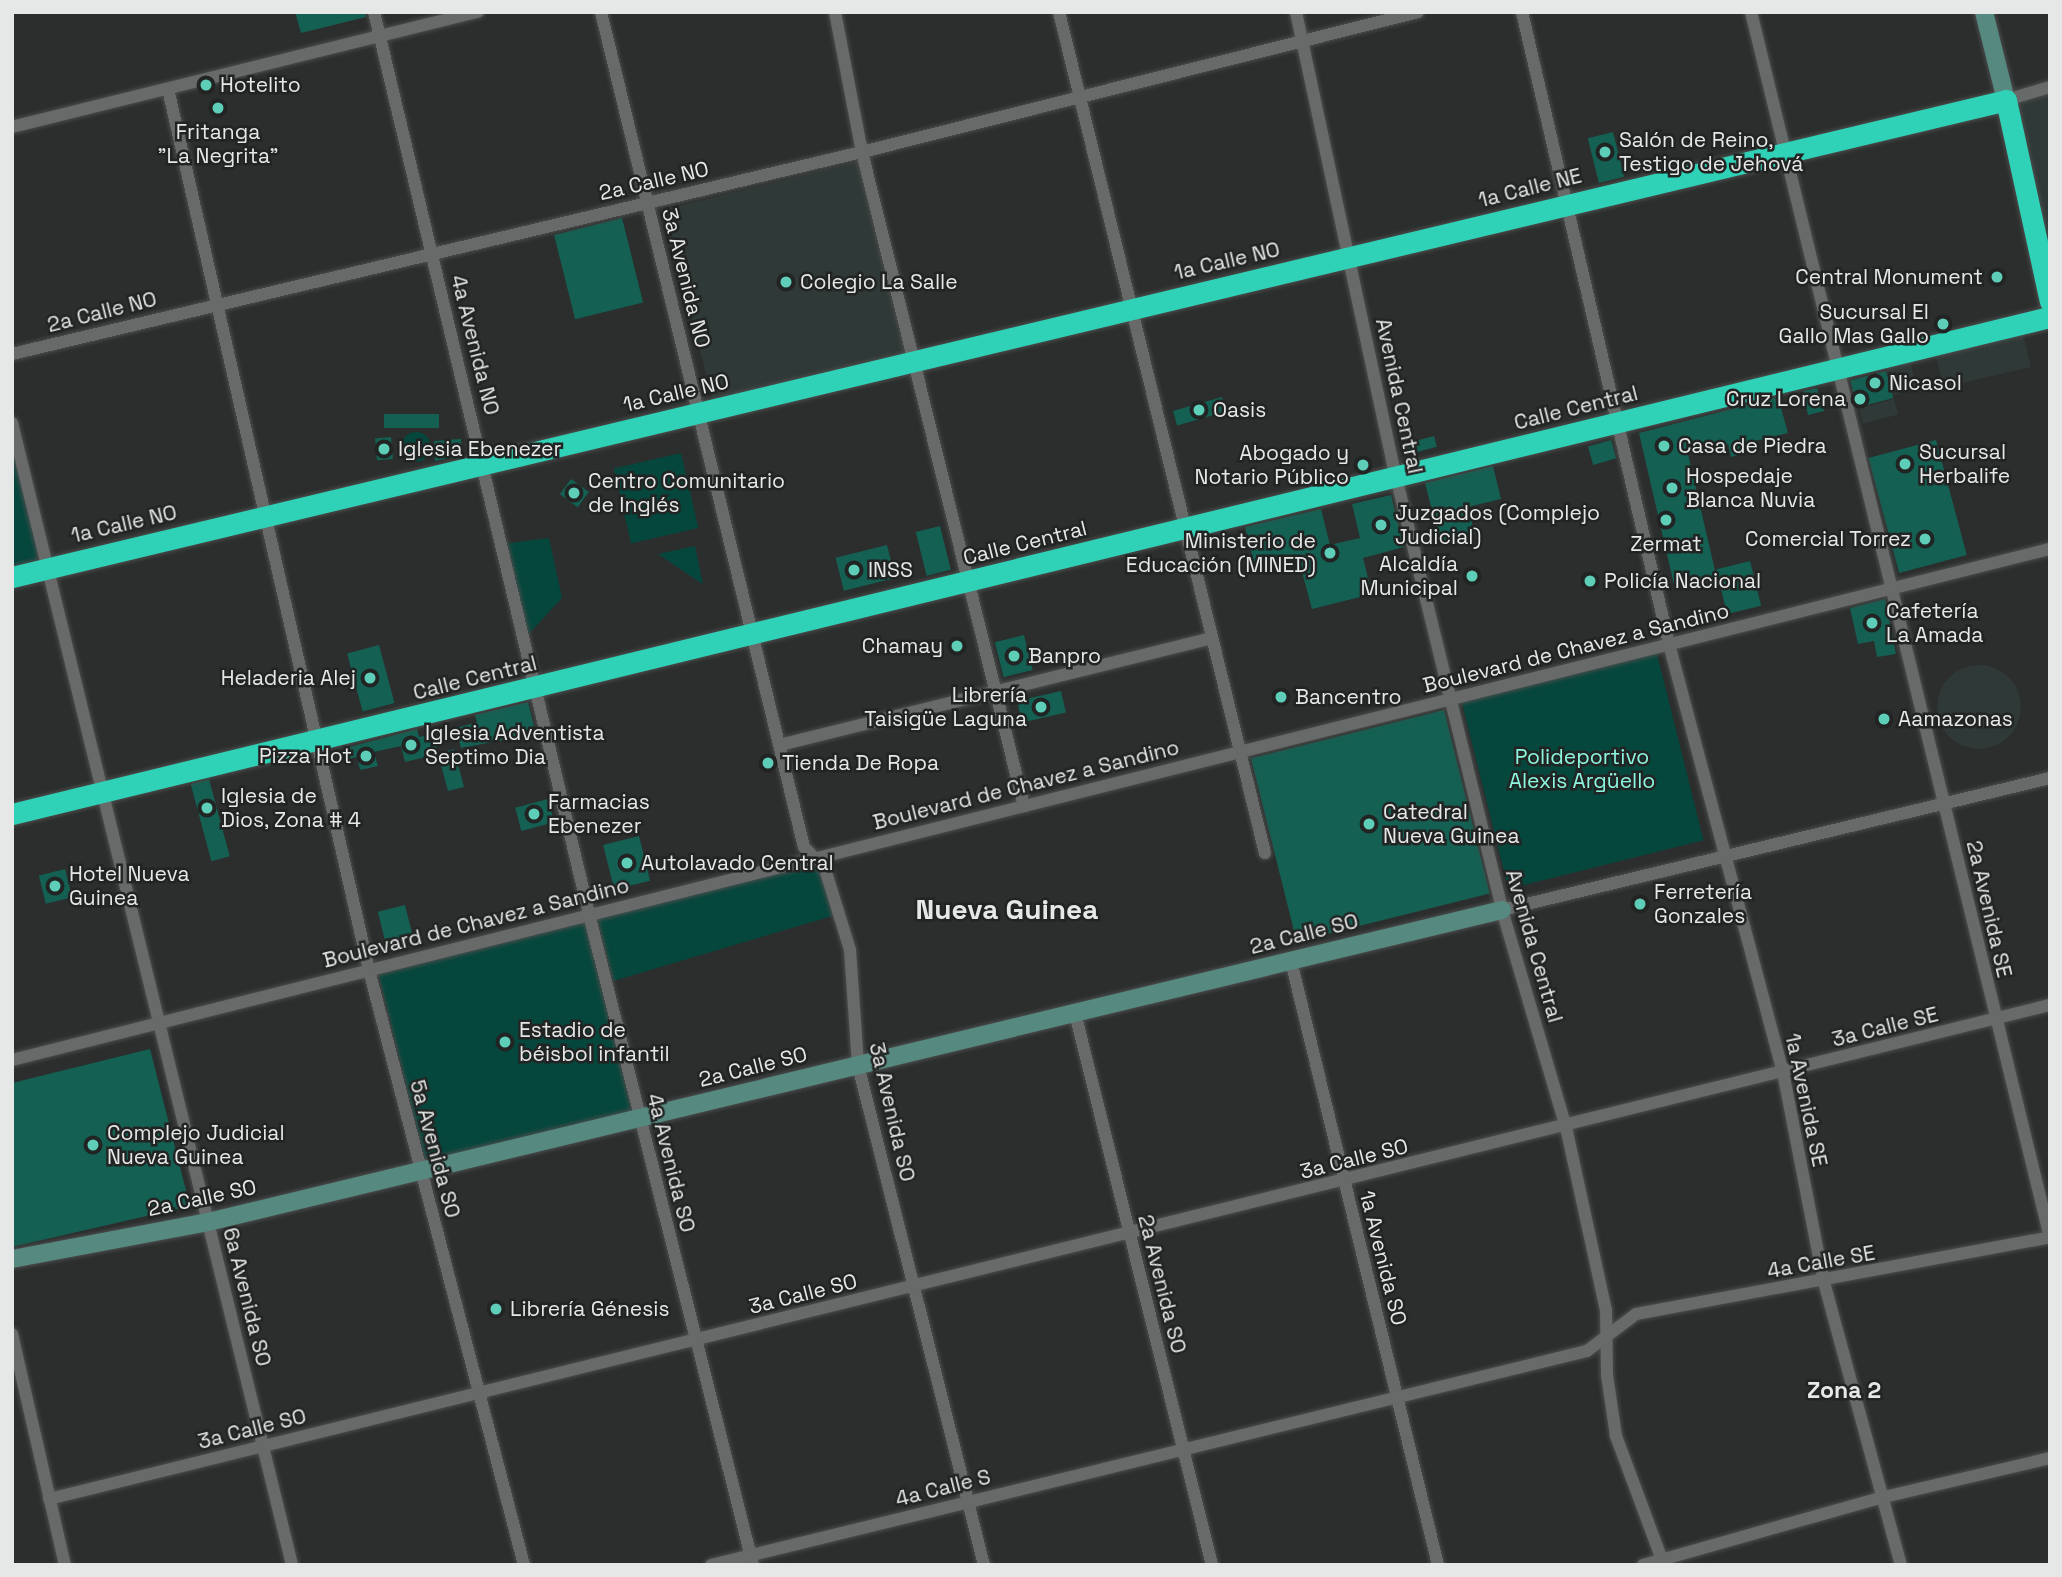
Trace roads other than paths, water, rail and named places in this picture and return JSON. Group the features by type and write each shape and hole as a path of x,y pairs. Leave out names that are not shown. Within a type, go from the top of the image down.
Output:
{"highway":[{"name":"1a Calle NE","path":"1351,257 2006,100"},
{"path":"2006,100 2050,301"},
{"name":"1a Calle NO","path":"12,577 1351,257"},
{"name":"Calle Central","path":"12,814 2050,317"}],"street":[{"name":"4a Avenida NO","path":"374,12 537,687"},
{"path":"12,127 478,12"},
{"name":"3a Avenida NO","path":"601,12 754,634"},
{"path":"835,12 862,152 1024,806"},
{"path":"1059,12 1265,853"},
{"name":"Avenida Central","path":"1296,12 1351,257 1396,477 1502,910 1566,1128 1606,1310 1605,1336 1616,1436 1663,1562"},
{"name":"2a Calle NO","path":"12,354 432,252 862,152 1079,94 1304,42 1418,12"},
{"name":"1a Avenida SE","path":"1522,12 1621,422 1669,644 1722,857 1783,1072 1824,1282 1901,1565"},
{"name":"2a Avenida SE","path":"1751,12 1837,369 1894,588 1995,1019 2050,1238"},
{"path":"1984,12 2006,100 2050,87"},
{"name":"5a Avenida SO","path":"168,89 369,970 524,1565"},
{"name":"6a Avenida SO","path":"12,423 163,1026 292,1565"},
{"name":"Boulevard de Chavez a Sandino","path":"12,1060 163,1026 589,914 2050,549"},
{"name":"3a Avenida SO","path":"754,634 811,859 825,869 850,950 859,1065 984,1565"},
{"path":"780,745 1211,638"},
{"name":"4a Avenida SO","path":"537,687 589,914 752,1560"},
{"path":"1502,910 2050,778"},
{"name":"2a Calle SO","path":"12,1259 208,1222 1502,910"},
{"name":"1a Avenida SO","path":"1291,961 1438,1565"},
{"name":"3a Calle SE","path":"1566,1128 2050,1005"},
{"name":"2a Avenida SO","path":"1075,1013 1212,1565"},
{"name":"3a Calle SO","path":"49,1499 1566,1128"},
{"name":"4a Calle SE","path":"1397,1396 1587,1351 1636,1314 1824,1282 2050,1238"},
{"path":"12,1334 65,1565"},
{"name":"4a Calle S","path":"711,1565 752,1560 968,1502 1397,1396"},
{"path":"1643,1565 1663,1562 1884,1497 2050,1458"}],"place":[{"name":"Hotelito","path":"206,85"},
{"name":"Fritanga \"La Negrita\"","path":"218,108"},
{"name":"Salón de Reino, Testigo de Jehová","path":"1605,152"},
{"name":"Central Monument","path":"1997,277"},
{"name":"Colegio La Salle","path":"786,282"},
{"name":"Sucursal El Gallo Mas Gallo","path":"1943,324"},
{"name":"Nicasol","path":"1875,383"},
{"name":"Cruz Lorena","path":"1860,399"},
{"name":"Oasis","path":"1199,410"},
{"name":"Casa de Piedra","path":"1664,446"},
{"name":"Iglesia Ebenezer","path":"384,449"},
{"name":"Sucursal Herbalife","path":"1905,464"},
{"name":"Abogado y Notario Público","path":"1363,465"},
{"name":"Hospedaje Blanca Nuvia","path":"1672,488"},
{"name":"Centro Comunitario de Inglés","path":"574,493"},
{"name":"Zermat","path":"1666,520"},
{"name":"Juzgados (Complejo Judicial)","path":"1381,525"},
{"name":"Comercial Torrez","path":"1925,539"},
{"name":"Ministerio de Educación (MINED)","path":"1330,553"},
{"name":"INSS","path":"854,570"},
{"name":"Alcaldía Municipal","path":"1472,576"},
{"name":"Policía Nacional","path":"1590,581"},
{"name":"Cafetería La Amada","path":"1872,623"},
{"name":"Chamay","path":"957,646"},
{"name":"Banpro","path":"1014,656"},
{"name":"Heladeria Alej","path":"370,678"},
{"name":"Bancentro","path":"1281,697"},
{"name":"Librería Taisigüe Laguna","path":"1041,707"},
{"name":"Aamazonas","path":"1884,719"},
{"name":"Iglesia Adventista Septimo Dia","path":"411,745"},
{"name":"Pizza Hot","path":"366,756"},
{"name":"Tienda De Ropa","path":"768,763"},
{"name":"Iglesia de Dios, Zona # 4","path":"207,808"},
{"name":"Farmacias Ebenezer","path":"534,814"},
{"name":"Catedral Nueva Guinea","path":"1369,824"},
{"name":"Autolavado Central","path":"627,863"},
{"name":"Hotel Nueva Guinea","path":"55,886"},
{"name":"Ferretería Gonzales","path":"1640,904"},
{"name":"Estadio de béisbol infantil","path":"505,1042"},
{"name":"Complejo Judicial Nueva Guinea","path":"93,1145"},
{"name":"Librería Génesis","path":"496,1309"}],"district":[{"name":"Nueva Guinea","path":"1007,909"},
{"name":"Zona 2","path":"1844,1390"}],"park label":[{"name":"Polideportivo Alexis Argüello","path":"1582,769"}]}
